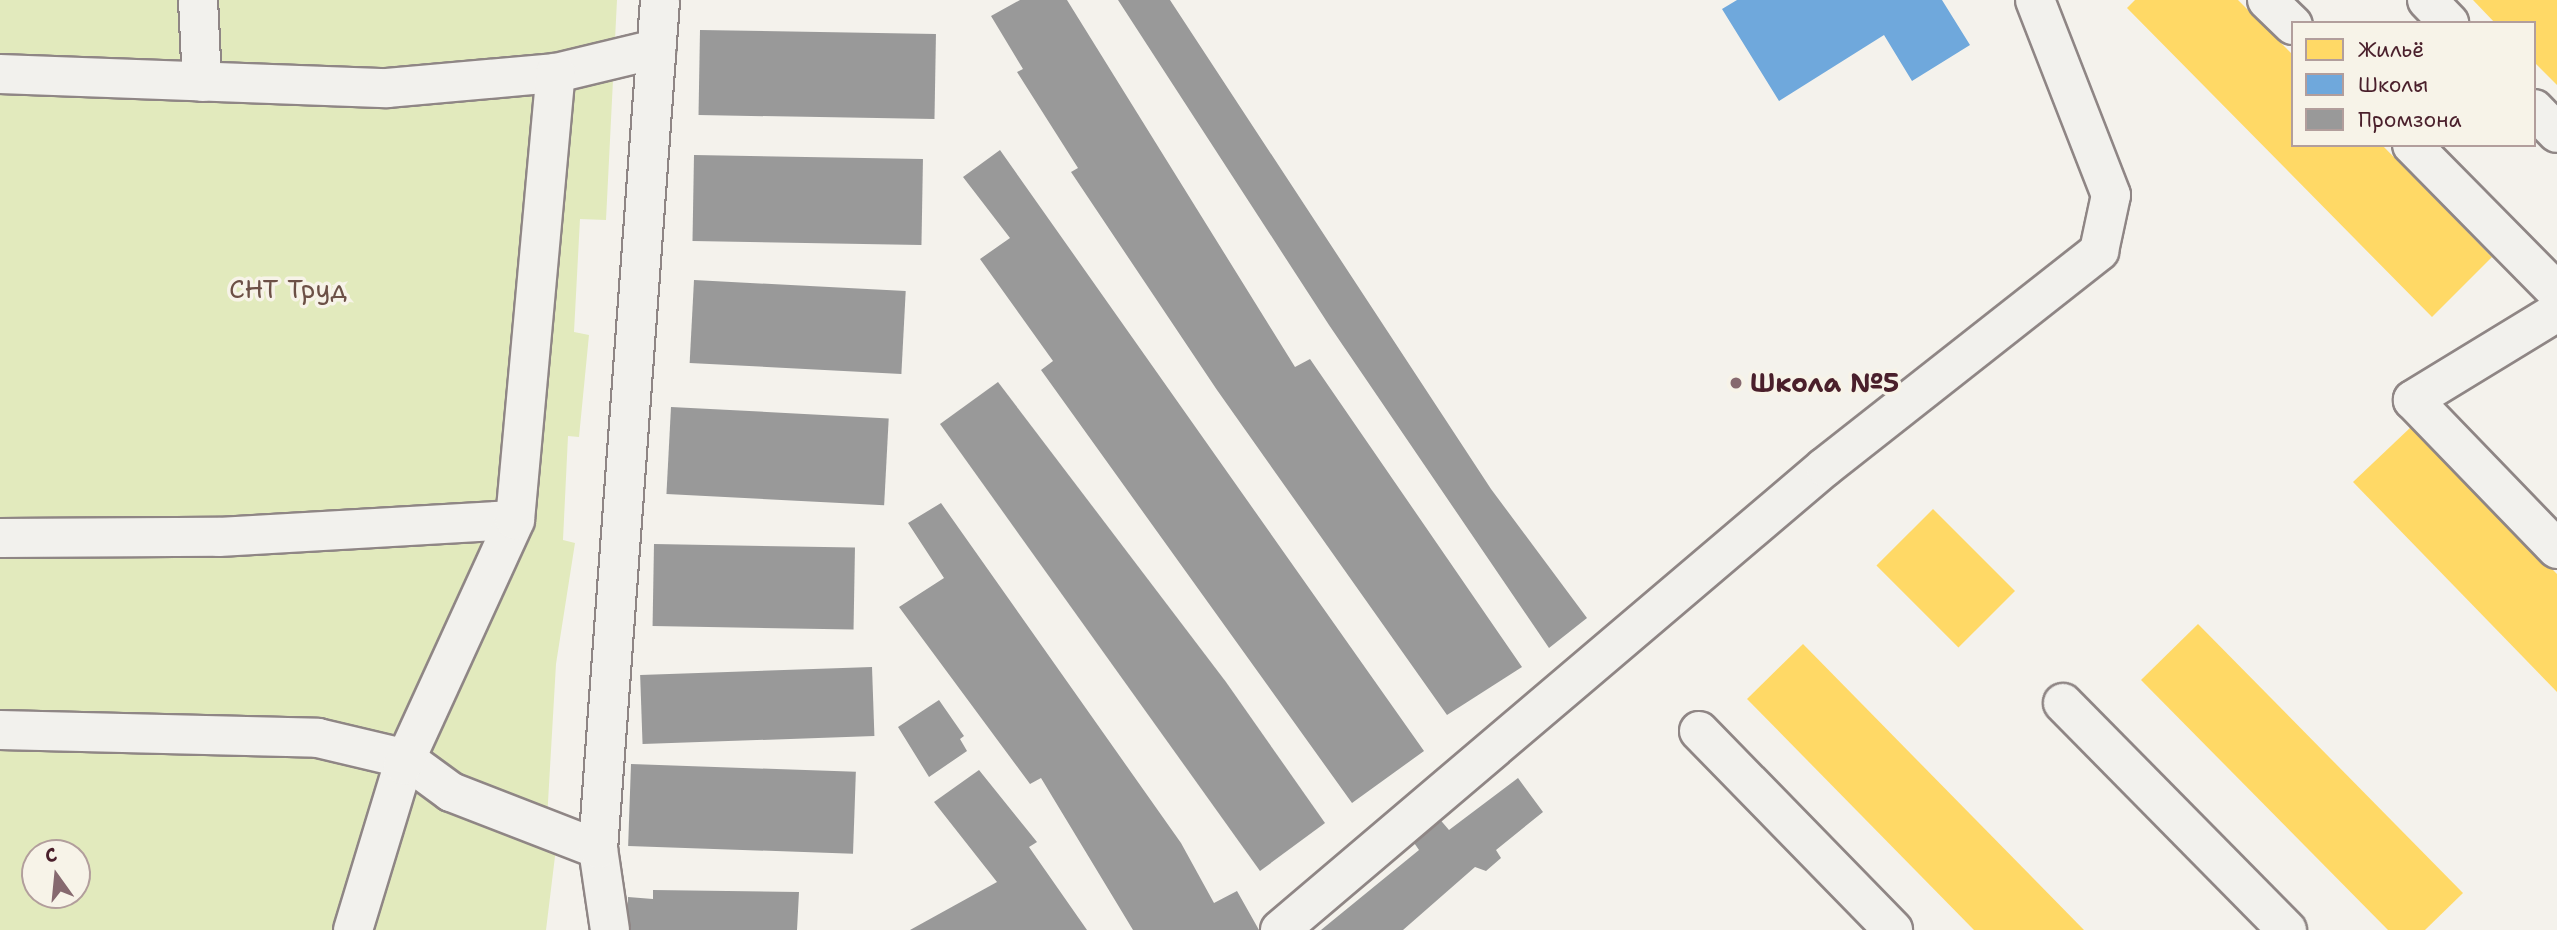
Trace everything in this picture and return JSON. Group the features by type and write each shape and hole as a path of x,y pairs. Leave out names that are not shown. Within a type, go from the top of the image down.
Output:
{"street":[{"path":"198,0 202,82"},
{"path":"610,930 598,849 660,0"},
{"path":"1280,930 1825,467 2099,251 2111,195 2035,0"},
{"path":"2267,0 2291,23"},
{"path":"2427,0 2447,21"},
{"path":"0,74 387,88 556,73 656,49"},
{"path":"353,930 406,759 515,520 556,73"},
{"path":"2536,111 2557,133"},
{"path":"2414,147 2553,316 2413,400 2557,549"},
{"path":"0,538 219,537 515,520"},
{"path":"2063,703 2287,930"},
{"path":"0,730 318,738 406,759 451,792 598,849"},
{"path":"1699,731 1893,930"}],"green space":[{"name":"СНТ Труд","path":"0,0 617,0 606,220 580,219 574,332 589,335 579,437 568,436 563,540 575,543 556,664 546,837 557,840 546,930 0,930"}],"building: Жильё":[{"path":"2135,0 2238,0 2291,53 2291,147 2384,147 2492,257 2432,317 2127,8"},
{"path":"2473,0 2557,0 2557,85 2536,64 2536,21 2493,21"},
{"path":"2412,426 2557,574 2557,692 2353,482"},
{"path":"1933,509 2015,591 1958,648 1876,566"},
{"path":"2198,624 2463,893 2425,930 2388,930 2141,680"},
{"path":"1803,644 2084,930 1974,930 1747,699"}],"building: Школы":[{"path":"1737,0 1942,0 1970,45 1912,81 1884,35 1779,101 1722,9"}],"building: Промзона":[{"path":"1020,0 1067,0 1295,367 1310,359 1522,667 1447,715 1217,390 1071,172 1078,168 1017,72 1023,69 991,16"},
{"path":"1118,0 1170,0 1491,489 1587,618 1549,648 1329,325"},
{"path":"700,30 936,34 934,119 699,115"},
{"path":"1000,150 1424,751 1352,803 1041,370 1053,361 980,259 1010,238 963,177"},
{"path":"694,155 923,159 921,245 692,241"},
{"path":"694,280 906,291 901,374 690,363"},
{"path":"998,382 1226,682 1325,823 1260,871 940,424"},
{"path":"671,407 889,418 884,505 666,494"},
{"path":"941,503 1181,843 1214,903 1237,891 1259,930 1133,930 1041,778 1030,784 899,607 944,578 908,523"},
{"path":"654,544 855,548 854,629 653,626"},
{"path":"872,667 874,736 643,744 640,675"},
{"path":"939,700 964,736 960,739 967,751 929,777 898,727"},
{"path":"631,764 856,772 853,854 628,846"},
{"path":"979,770 1037,842 1029,847 1087,930 910,930 997,882 934,802"},
{"path":"1518,778 1543,812 1496,850 1501,858 1486,871 1475,867 1403,930 1321,930 1419,850 1410,837 1437,816 1449,830"},
{"path":"653,890 799,892 797,930 628,930 628,897 653,899"}],"place":[{"name":"Школа №5","path":"1736,383"}]}
